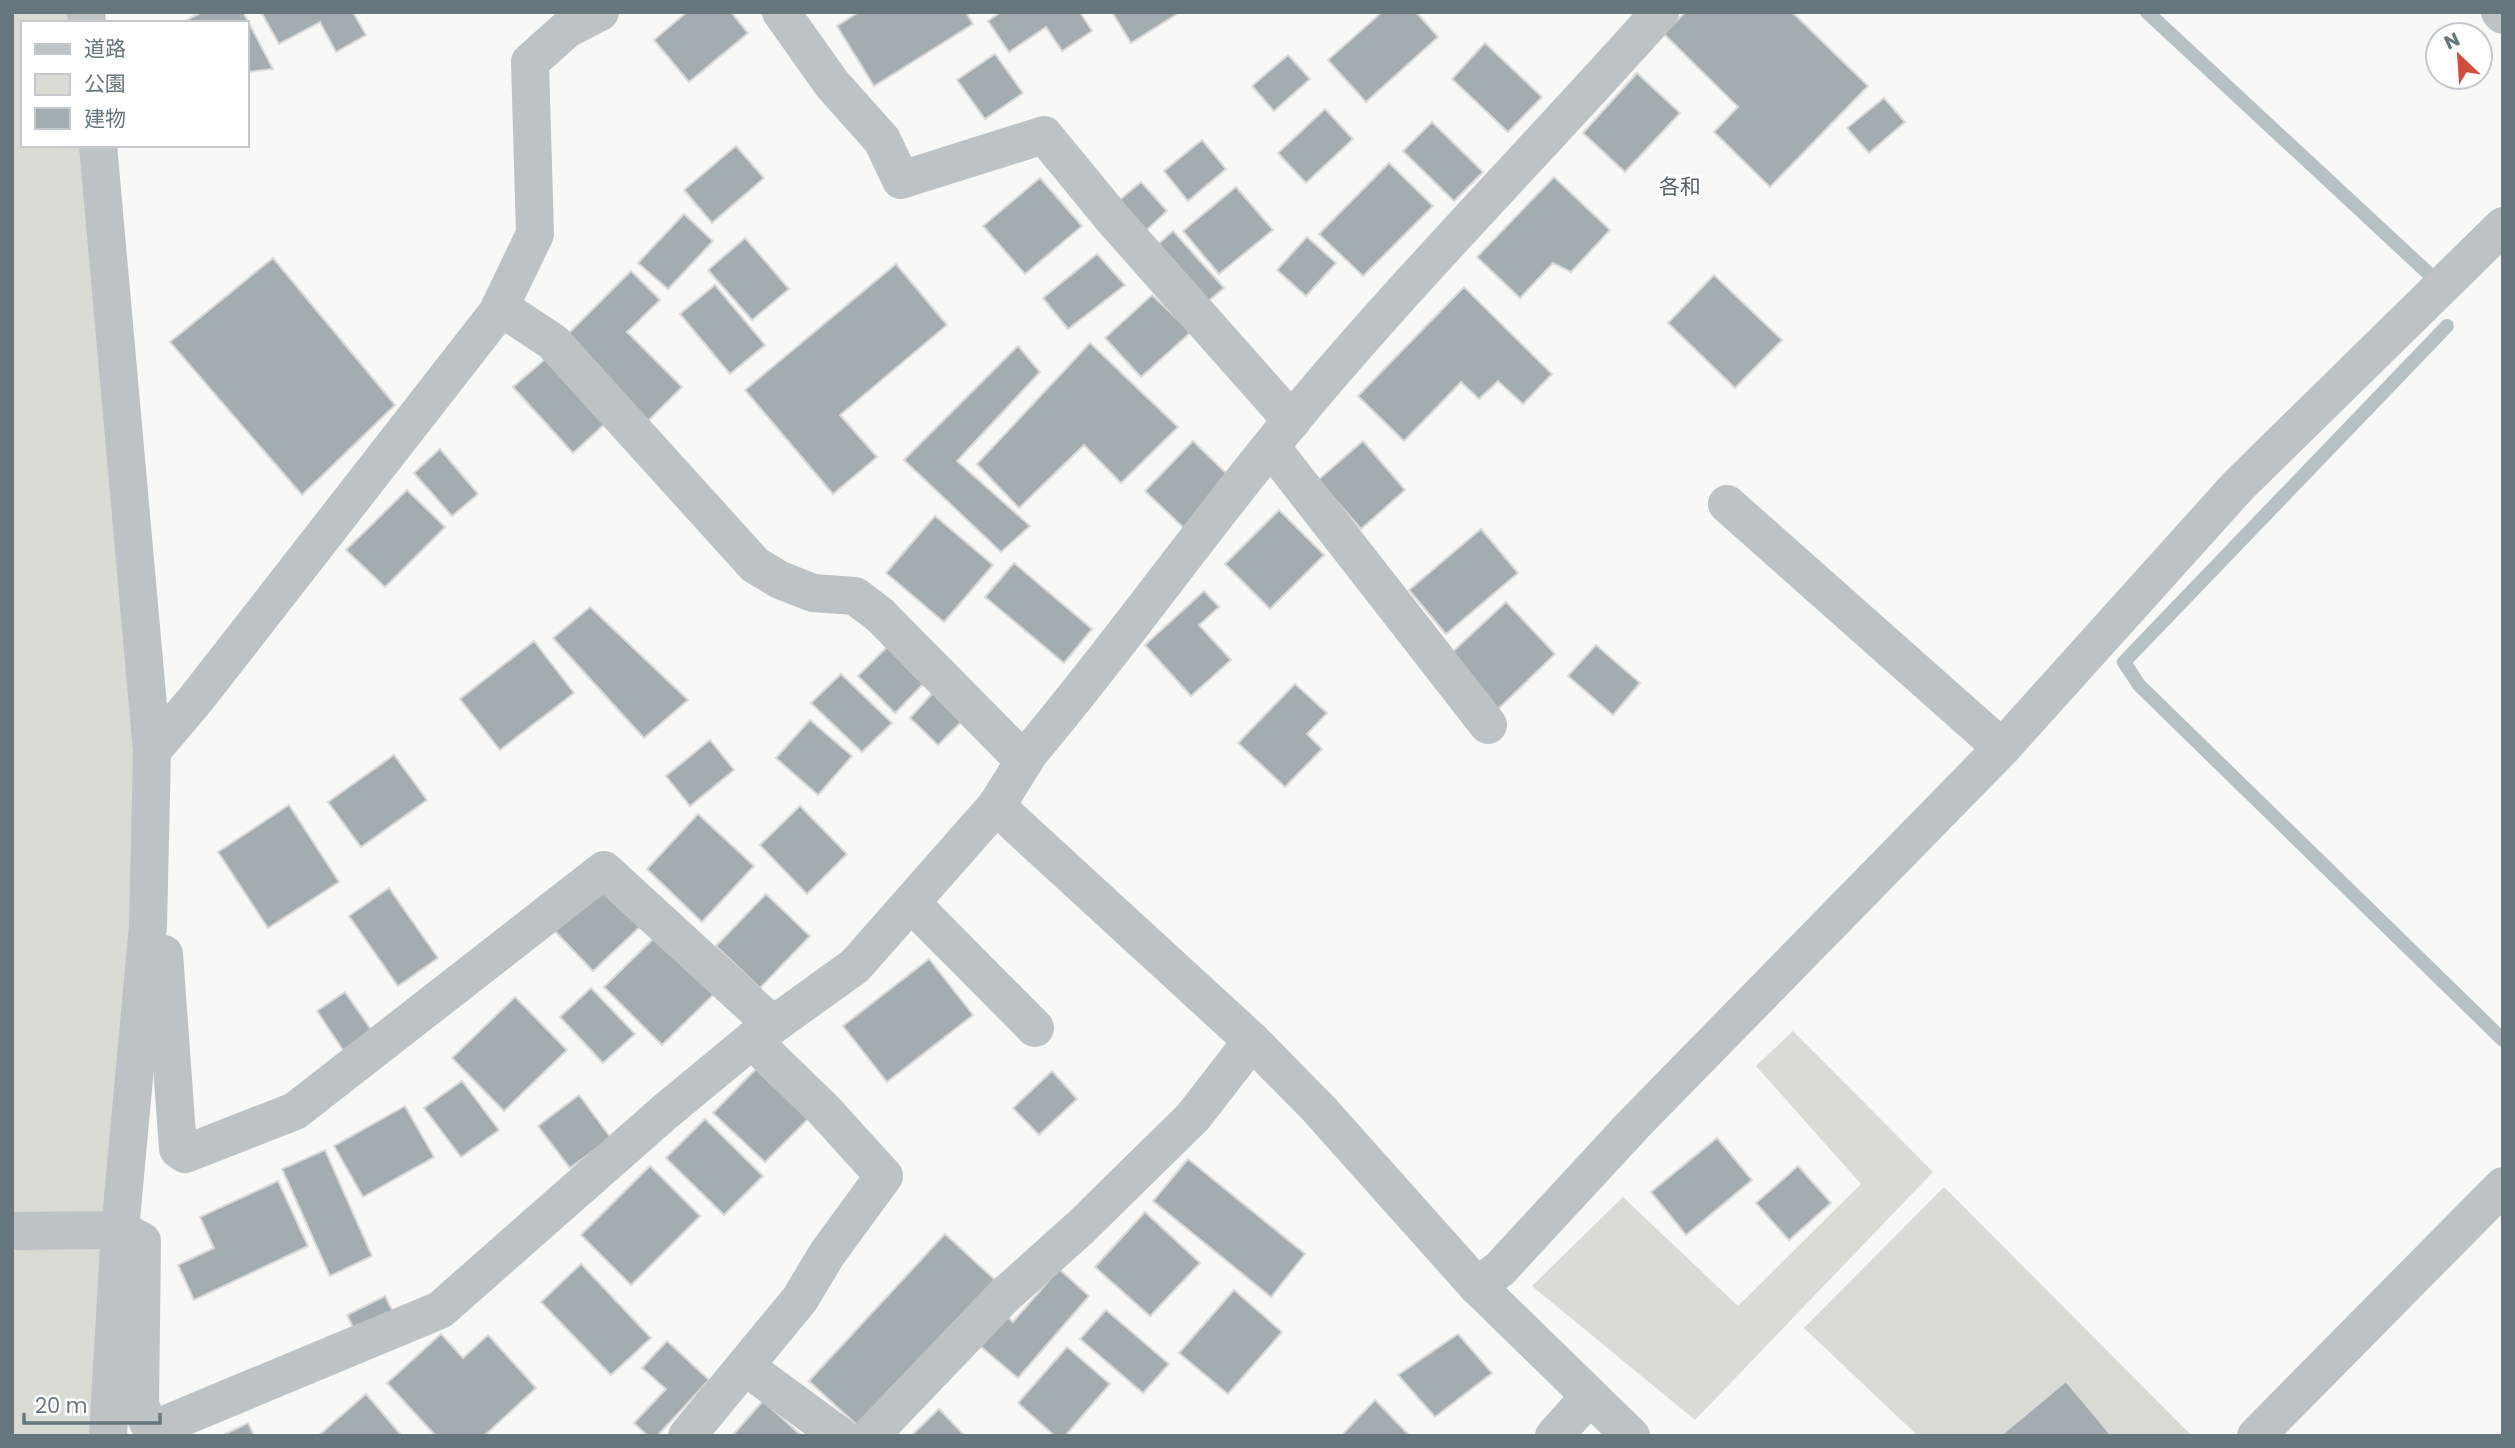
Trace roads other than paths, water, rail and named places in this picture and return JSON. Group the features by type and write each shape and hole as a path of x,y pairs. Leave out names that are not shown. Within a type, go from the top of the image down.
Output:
{"street":[{"path":"152,751 204,689 500,307 535,234 530,62 567,29 600,12"},
{"path":"781,12 832,84 882,141 901,180 1044,135 1281,434 1488,726"},
{"path":"12,1231 120,1230 142,1241 140,1406 148,1430 233,1398 440,1310 666,1111 763,1032 855,966 996,806 1024,761 1281,434 1448,239 1539,149 1660,12"},
{"path":"98,147 152,751 149,926 120,1230 108,1436"},
{"path":"1477,1286 1500,1269 1634,1124 2002,748 2238,486 2503,226"},
{"path":"500,307 553,342 755,565 780,580 813,593 855,596 880,615 1024,761"},
{"path":"1727,504 2002,748"},
{"path":"996,806 1252,1041 1318,1108 1477,1286 1631,1436"},
{"path":"149,926 164,944 178,1149 185,1154 295,1111 604,870 763,1032 824,1110 884,1176 827,1254 800,1299 687,1436"},
{"path":"911,903 1035,1028"},
{"path":"870,1436 1003,1297 1081,1227 1193,1117 1252,1041"},
{"path":"2256,1436 2503,1186"},
{"path":"746,1367 840,1436"},
{"path":"1554,1436 1590,1396"}],"waterway":[{"path":"2147,12 2427,272"},
{"path":"2447,326 2124,662 2139,685 2503,1040"}],"district":[{"name":"各和","path":"1680,187"}]}
